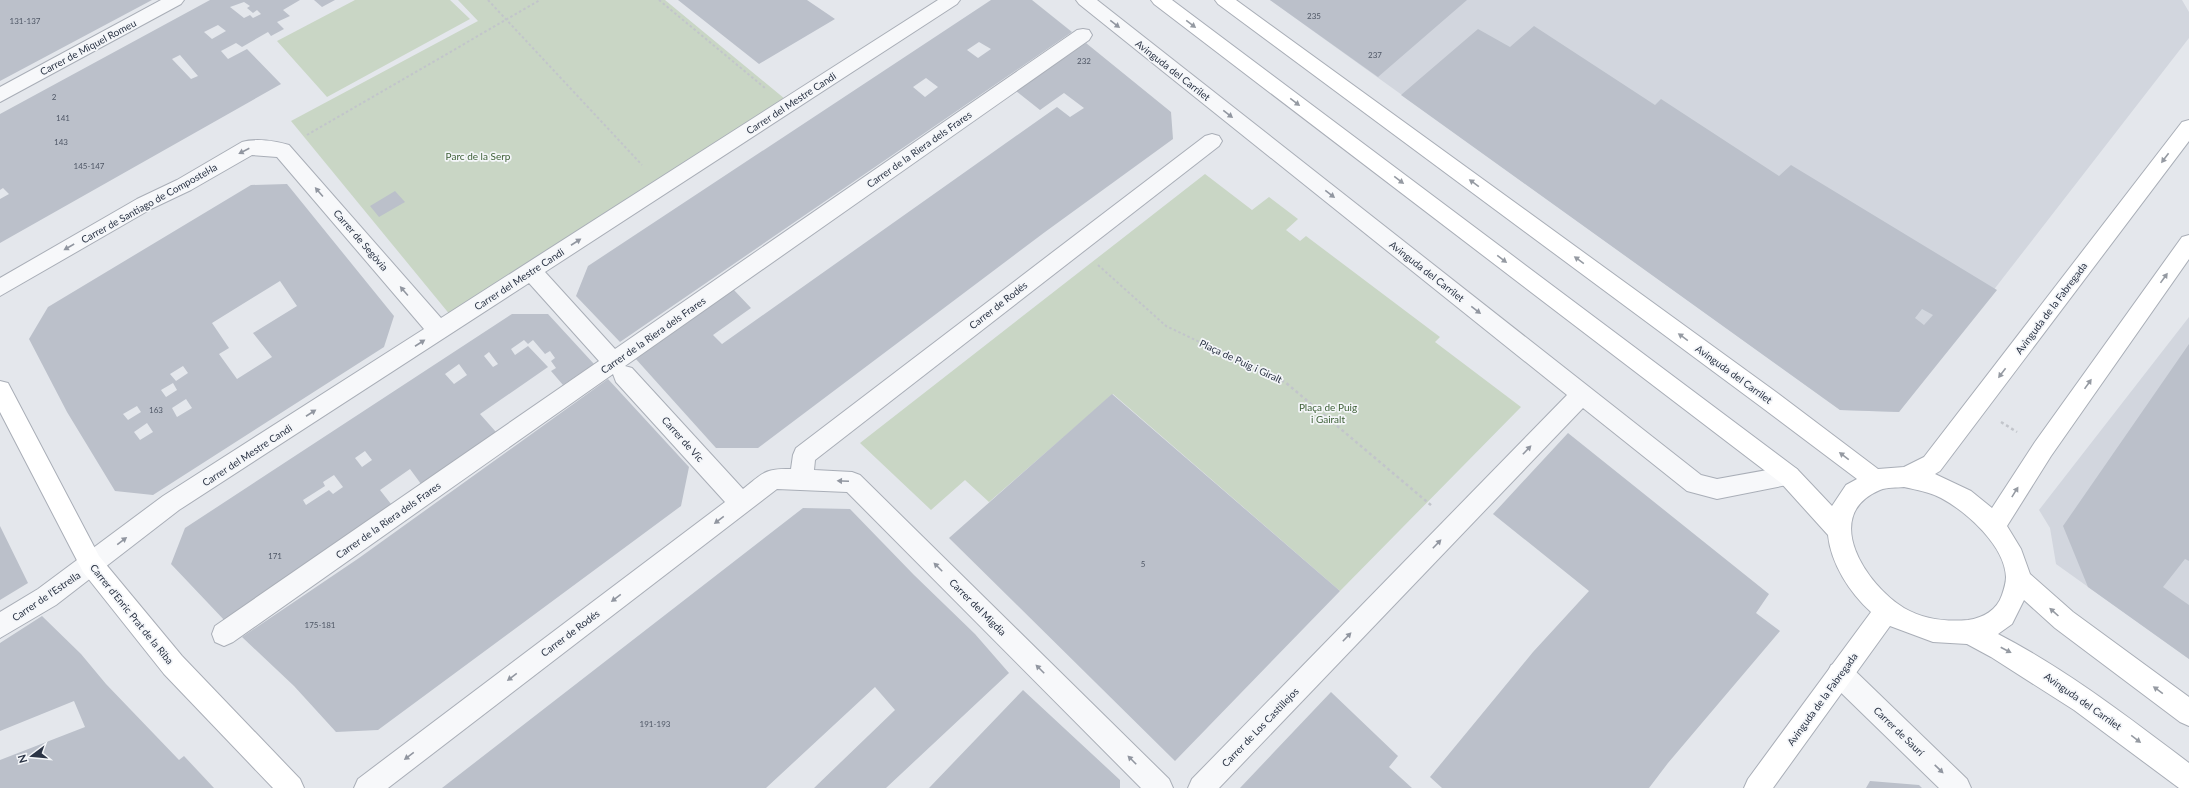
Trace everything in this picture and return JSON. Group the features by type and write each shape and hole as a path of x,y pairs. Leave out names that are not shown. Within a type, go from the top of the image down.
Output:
{"main road":[{"path":"1160,0 1789,476 1838,529"},
{"name":"Avinguda del Carrilet","path":"1224,0 1768,399 1875,480"},
{"name":"Avinguda de la Fabregada","path":"1904,477 1918,472 1932,464 2189,127"},
{"path":"1994,525 2042,449 2189,243"},
{"name":"Carrer d'Enric Prat de la Riba","path":"2,398 91,564 173,665 291,788"},
{"path":"1904,477 1920,479 1935,484 1967,500 1994,525 2012,554 2018,580 2009,612 1993,625 1971,633 1950,634 1922,628 1887,610 1864,588 1845,559 1838,529 1843,507 1855,490 1875,480 1904,477"},
{"path":"2018,580 2064,620 2189,713"},
{"name":"Avinguda de la Fabregada","path":"1757,788 1887,610"},
{"name":"Avinguda del Carrilet","path":"1971,633 2038,669 2109,718 2189,779"}],"street":[{"name":"Carrer de Miquel Romeu","path":"0,95 175,0"},
{"name":"Carrer del Mestre Candi","path":"91,564 171,503 951,0"},
{"name":"Avinguda del Carrilet","path":"1085,0 1695,484 1716,489 1789,476"},
{"name":"Carrer de la Riera dels Frares","path":"224,634 621,370 1083,36"},
{"name":"Carrer de Rodés","path":"802,480 804,456 1212,141"},
{"name":"Carrer de Santiago de Compostel·la","path":"0,288 144,204 184,185 249,147 282,150"},
{"name":"Carrer de Segòvia","path":"282,150 440,330"},
{"name":"Carrer de Vic","path":"531,272 741,503"},
{"name":"Carrer de Los Castillejos","path":"1201,788 1582,394"},
{"name":"Carrer de Rodés","path":"367,788 773,480"},
{"name":"Carrer del Migdia","path":"773,480 852,482 1160,788"},
{"name":"Carrer de l'Estrella","path":"0,626 47,597 91,564"},
{"name":"Carrer de Saurí","path":"1840,674 1958,788"}],"path":[{"path":"488,0 644,166"},
{"path":"302,138 540,0"},
{"path":"659,0 766,89"},
{"name":"Plaça de Puig i Giralt","path":"1076,245 1166,326 1286,382 1434,508"},
{"path":"1997,420 2024,437"}],"shaded area":[{"path":"1270,0 2182,0 2189,12 2189,38 1899,412 1840,410"},
{"path":"2189,317 2189,659 2056,564 2050,528 2039,510"}],"green space":[{"path":"355,0 450,0 470,19 327,97 277,41"},
{"name":"Parc de la Serp","path":"458,0 665,0 785,99 451,316 291,121 478,21"},
{"name":"Plaça de Puig i Gairalt","path":"1205,174 1252,210 1269,197 1298,219 1286,230 1300,241 1306,236 1440,337 1435,342 1521,407 1340,591 1113,394 989,502 965,480 931,510 860,443"}],"building":[{"path":"0,0 152,0 0,81"},
{"path":"210,0 300,0 283,10 290,16 277,22 284,29 271,36 268,32 242,47 236,43 221,51 228,59 247,49 281,84 0,243 0,199 9,194 3,188 0,190 0,114","holes":["244,2 250,6 247,8 253,13 257,10 261,14 253,18 250,15 244,18 230,7","218,25 226,31 212,39 204,32","180,55 198,76 191,79 172,59"]},
{"path":"314,0 335,0 322,7"},
{"path":"678,0 807,0 835,19 759,64"},
{"path":"991,0 1032,0 1072,32 620,342 576,296 588,266","holes":["979,42 991,49 978,58 967,50","926,78 938,87 925,97 913,87"]},
{"path":"1270,0 1467,0 1378,77"},
{"path":"1534,26 1655,105 1661,99 1779,176 1791,165 1997,290 1899,412 1840,410 1401,95 1478,29 1510,47","holes":["1922,309 1933,315 1924,325 1915,318"]},
{"path":"1086,43 1171,112 1173,139 1045,232 758,448 716,448 635,358 733,289 751,308 713,335 722,344 1057,107 1070,117 1084,108 1064,93 1040,110 1016,91"},
{"path":"287,184 394,316 384,347 153,495 115,491 67,412 29,339 48,307 251,185","holes":["280,281 297,306 253,333 272,357 237,379 219,354 229,348 212,323","183,366 188,373 176,381 170,374","173,383 177,390 166,397 161,390","186,399 192,408 177,417 172,408","137,406 141,412 128,420 123,414","147,423 153,432 140,440 134,432"]},
{"path":"395,191 405,202 379,217 370,206"},
{"path":"512,314 548,314 594,364 563,385 551,371 556,368 551,361 555,358 550,351 545,354 533,340 528,344 524,340 511,349 515,355 528,346 548,367 480,414 496,432 421,484 410,469 380,490 391,504 226,622 171,564 185,528","holes":["489,352 498,364 493,367 484,356","459,364 467,375 454,384 445,374","365,451 372,460 362,467 355,458","334,475 343,487 333,494 329,490 306,505 303,500 325,486 323,482"]},
{"path":"2189,344 2189,561 2185,559 2163,587 2189,605 2189,659 2088,587 2063,526"},
{"path":"608,379 689,467 681,506 378,730 336,732 294,686 242,637 359,558"},
{"path":"1112,394 1340,591 1175,761 949,538"},
{"path":"1568,433 1769,594 1756,613 1780,631 1668,763 1649,788 1442,788 1430,777 1533,652 1589,591 1493,514"},
{"path":"803,508 850,509 914,575 975,634 1009,673 886,788 814,788 895,710 875,687 766,788 442,788"},
{"path":"0,526 28,583 0,600"},
{"path":"42,616 81,654 106,684 179,760 184,756 214,788 0,788 0,760 85,727 74,701 0,731 0,643"},
{"path":"1023,690 1120,780 1120,788 929,788"},
{"path":"1331,692 1398,756 1389,767 1412,788 1240,788"},
{"path":"1870,781 1919,785 1922,788 1866,788"}]}
